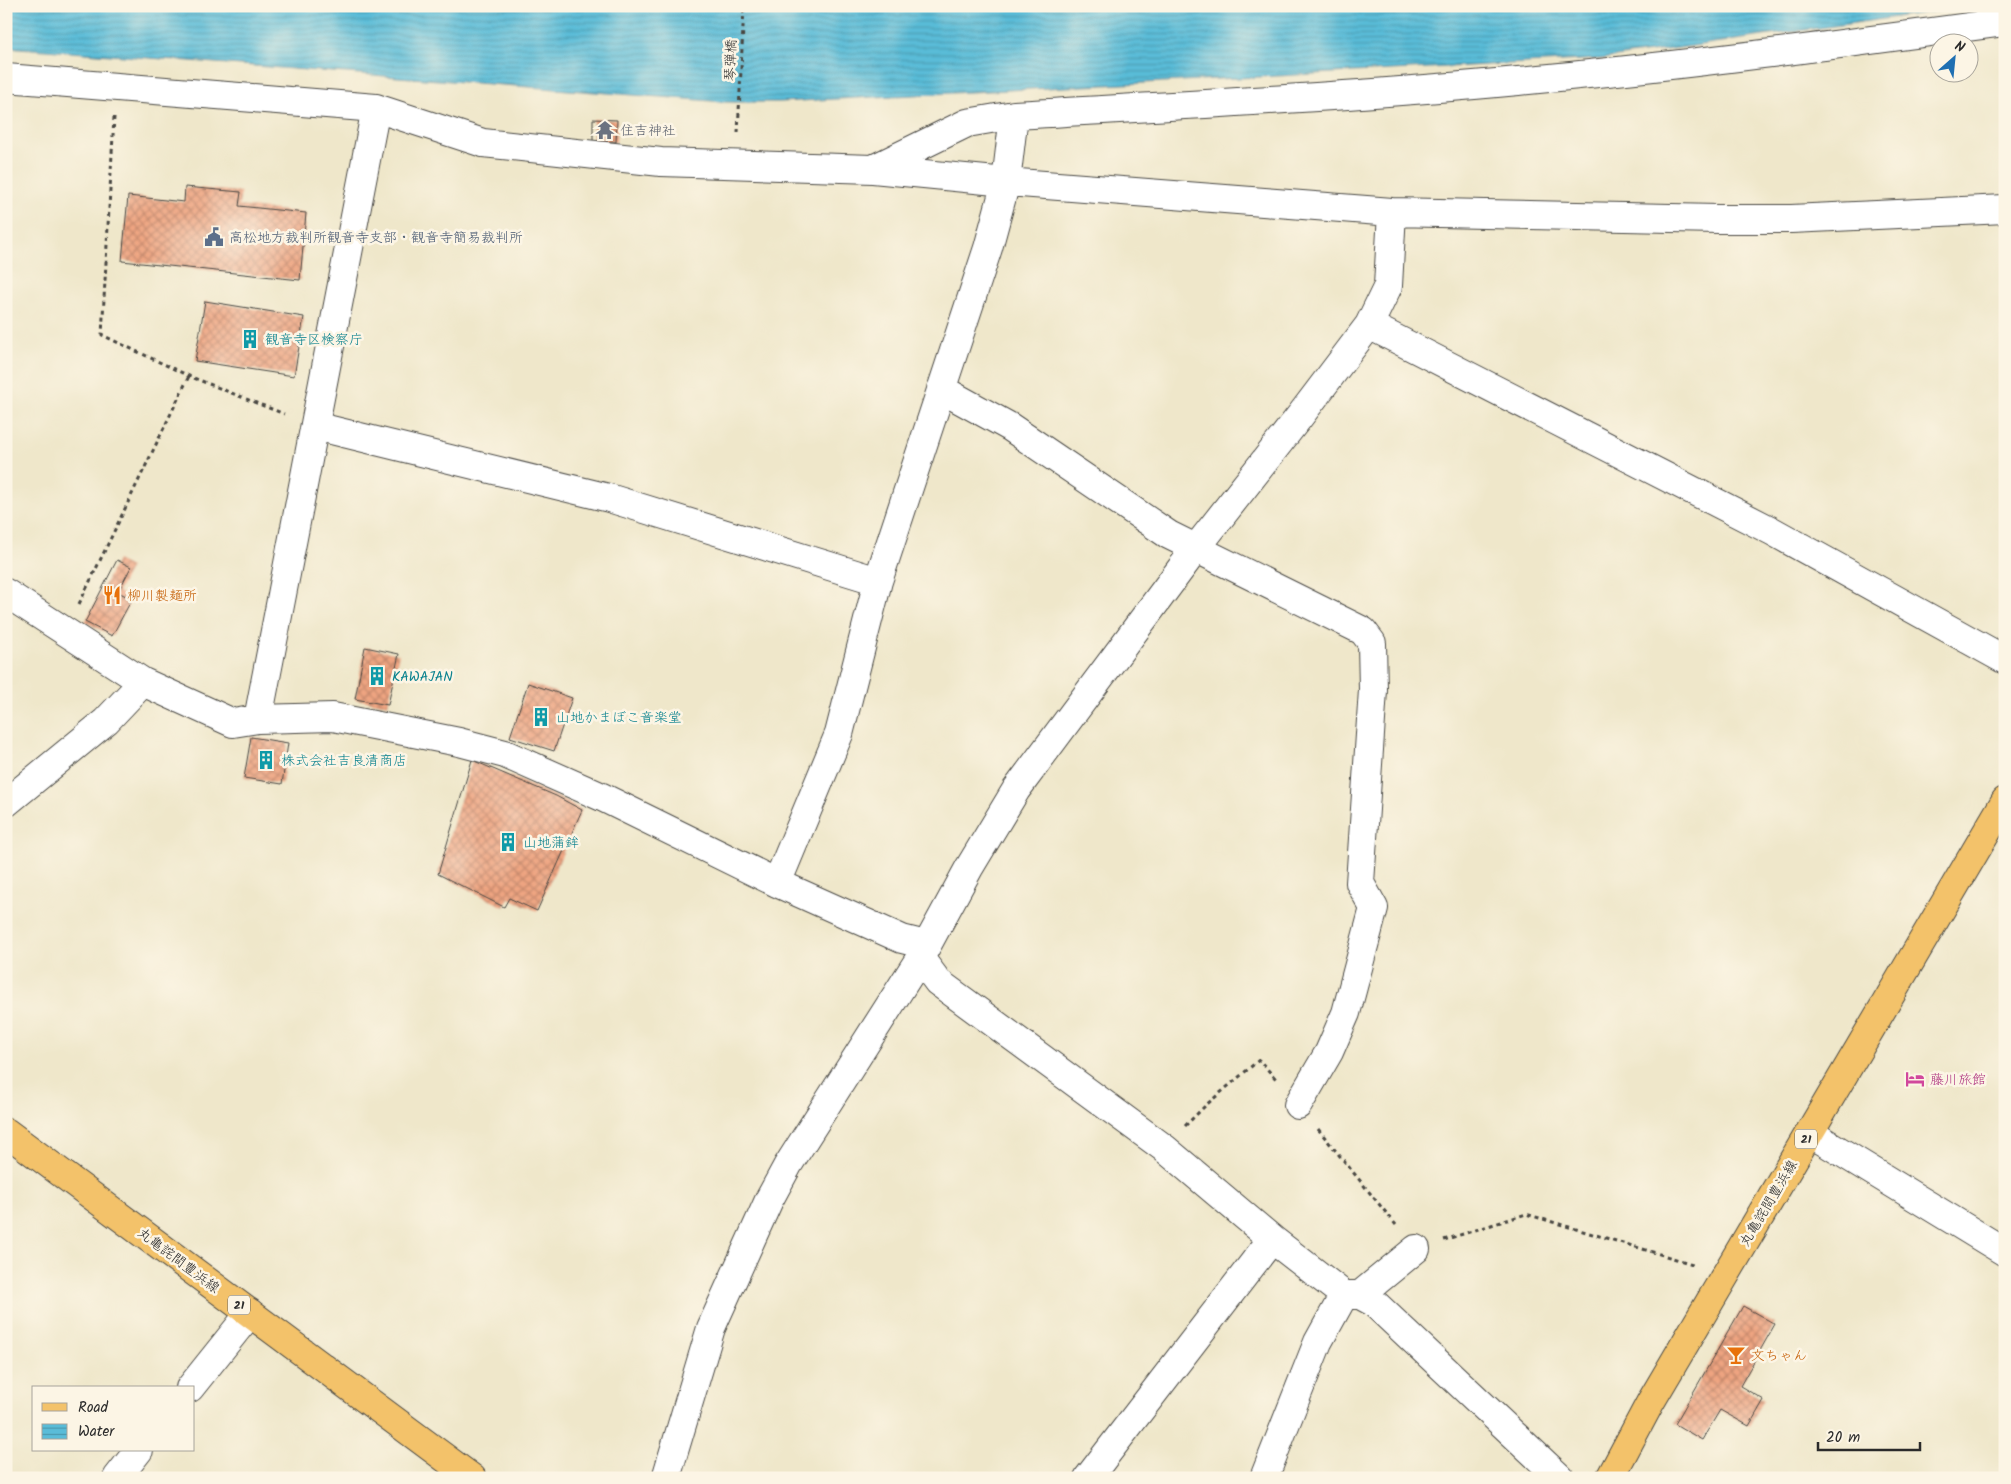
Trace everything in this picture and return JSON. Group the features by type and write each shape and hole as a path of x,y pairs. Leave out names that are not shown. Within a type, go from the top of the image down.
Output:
{"main road":[{"name":"丸亀詫間豊浜線","path":"1610,1478 1650,1403 2005,801"},
{"name":"丸亀詫間豊浜線","path":"6,1132 472,1478"}],"street":[{"path":"874,169 967,123 1014,115 1312,98 1517,82 1732,60 2005,22"},
{"path":"6,78 376,108 484,144 661,162 874,169 1006,182 1392,212 1791,219 2005,208"},
{"path":"258,719 376,108"},
{"path":"777,883 839,734 878,580 988,248 1006,182 1014,115"},
{"path":"666,1478 711,1328 769,1200 788,1165 923,952 969,868 1016,790 1197,547 1369,325 1388,286 1392,212"},
{"path":"1369,325 1772,531 2005,660"},
{"path":"941,389 1010,427 1169,535 1197,547 1363,631 1372,644 1373,690 1360,883 1374,908 1346,1013 1329,1052 1298,1105"},
{"path":"315,426 609,498 878,580"},
{"path":"6,593 143,682 232,723 258,719 333,717 459,742 505,754 602,798 777,883 902,939 923,952 938,982 1164,1148 1272,1239 1352,1295 1373,1302 1560,1478"},
{"path":"6,803 106,721 143,682"},
{"path":"1810,1133 2005,1252"},
{"path":"1088,1478 1272,1239"},
{"path":"1264,1478 1318,1342 1352,1295 1416,1249"},
{"path":"192,1386 250,1313"},
{"path":"117,1478 137,1452"}],"path":[{"name":"琴弾橋","path":"739,114 744,6"},
{"path":"116,87 102,334 189,376 315,426"},
{"path":"66,631 189,376"},
{"path":"1416,1249 1526,1214 1726,1274"}],"water":[{"path":"6,6 1974,6 1601,59 780,102 725,102 6,47"}],"building":[{"name":"住吉神社","path":"593,119 617,120 616,142 593,141"},
{"name":"高松地方裁判所観音寺支部・観音寺簡易裁判所","path":"185,187 241,192 239,206 306,213 300,280 122,261 128,196 184,202"},
{"name":"観音寺区検察庁","path":"205,301 304,317 294,376 195,361"},
{"name":"柳川製麺所","path":"117,560 131,567 118,592 132,599 112,636 85,622"},
{"name":"KAWAJAN","path":"365,647 399,654 388,705 355,699"},
{"name":"山地かまぼこ音楽堂","path":"528,683 572,698 554,751 510,737"},
{"name":"株式会社吉良清商店","path":"251,737 288,743 282,784 244,778"},
{"name":"山地蒲鉾","path":"472,760 556,796 582,810 537,911 509,898 504,907 438,874"},
{"name":"文ちゃん","path":"1743,1306 1775,1324 1740,1386 1764,1400 1749,1426 1720,1410 1702,1440 1675,1424"}],"place":[{"name":"住吉神社","path":"605,130"},
{"name":"高松地方裁判所観音寺支部・観音寺簡易裁判所","path":"214,237"},
{"name":"観音寺区検察庁","path":"250,339"},
{"name":"柳川製麺所","path":"112,595"},
{"name":"KAWAJAN","path":"377,676"},
{"name":"山地かまぼこ音楽堂","path":"541,717"},
{"name":"株式会社吉良清商店","path":"266,760"},
{"name":"山地蒲鉾","path":"508,842"},
{"name":"藤川旅館","path":"1915,1079"},
{"name":"文ちゃん","path":"1736,1355"}]}
